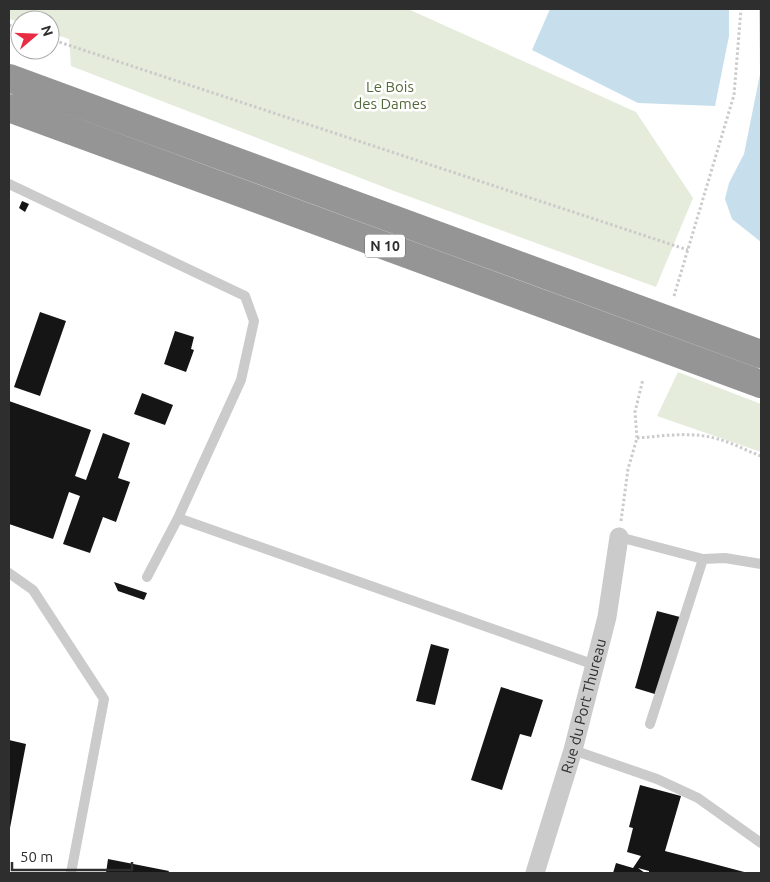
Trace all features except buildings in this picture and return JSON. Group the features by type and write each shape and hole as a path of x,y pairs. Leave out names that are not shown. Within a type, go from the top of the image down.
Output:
{"highway":[{"name":"N 10","path":"9,78 761,354"},
{"name":"N 10","path":"9,108 761,384"}],"street":[{"name":"Rue du Port Thureau","path":"535,873 573,750 607,617 619,537"}],"lane":[{"path":"9,184 244,296 254,321 240,380 178,518 147,577"},
{"path":"178,518 595,665"},
{"path":"619,537 703,558 725,558 761,564"},
{"path":"650,724 703,558"},
{"path":"9,573 34,590 104,699 71,873"},
{"path":"573,750 657,779 698,798 761,843"}],"path":[{"path":"674,296 734,95 741,9"},
{"path":"60,42 688,250"},
{"path":"619,537 628,469 637,438 635,412 643,379"},
{"path":"637,438 686,434 703,436 719,439 761,456"}],"green space":[{"name":"Le Bois des Dames","path":"9,9 408,9 636,112 693,198 656,287 394,191 71,66 69,39 60,36 60,10 10,10 9,19"},
{"path":"678,372 761,404 761,452 657,416"}],"water":[{"path":"550,9 729,9 729,36 715,106 638,103 532,50"},
{"path":"759,9 761,9 761,242 732,219 725,199 729,183 744,154 760,74"}]}
